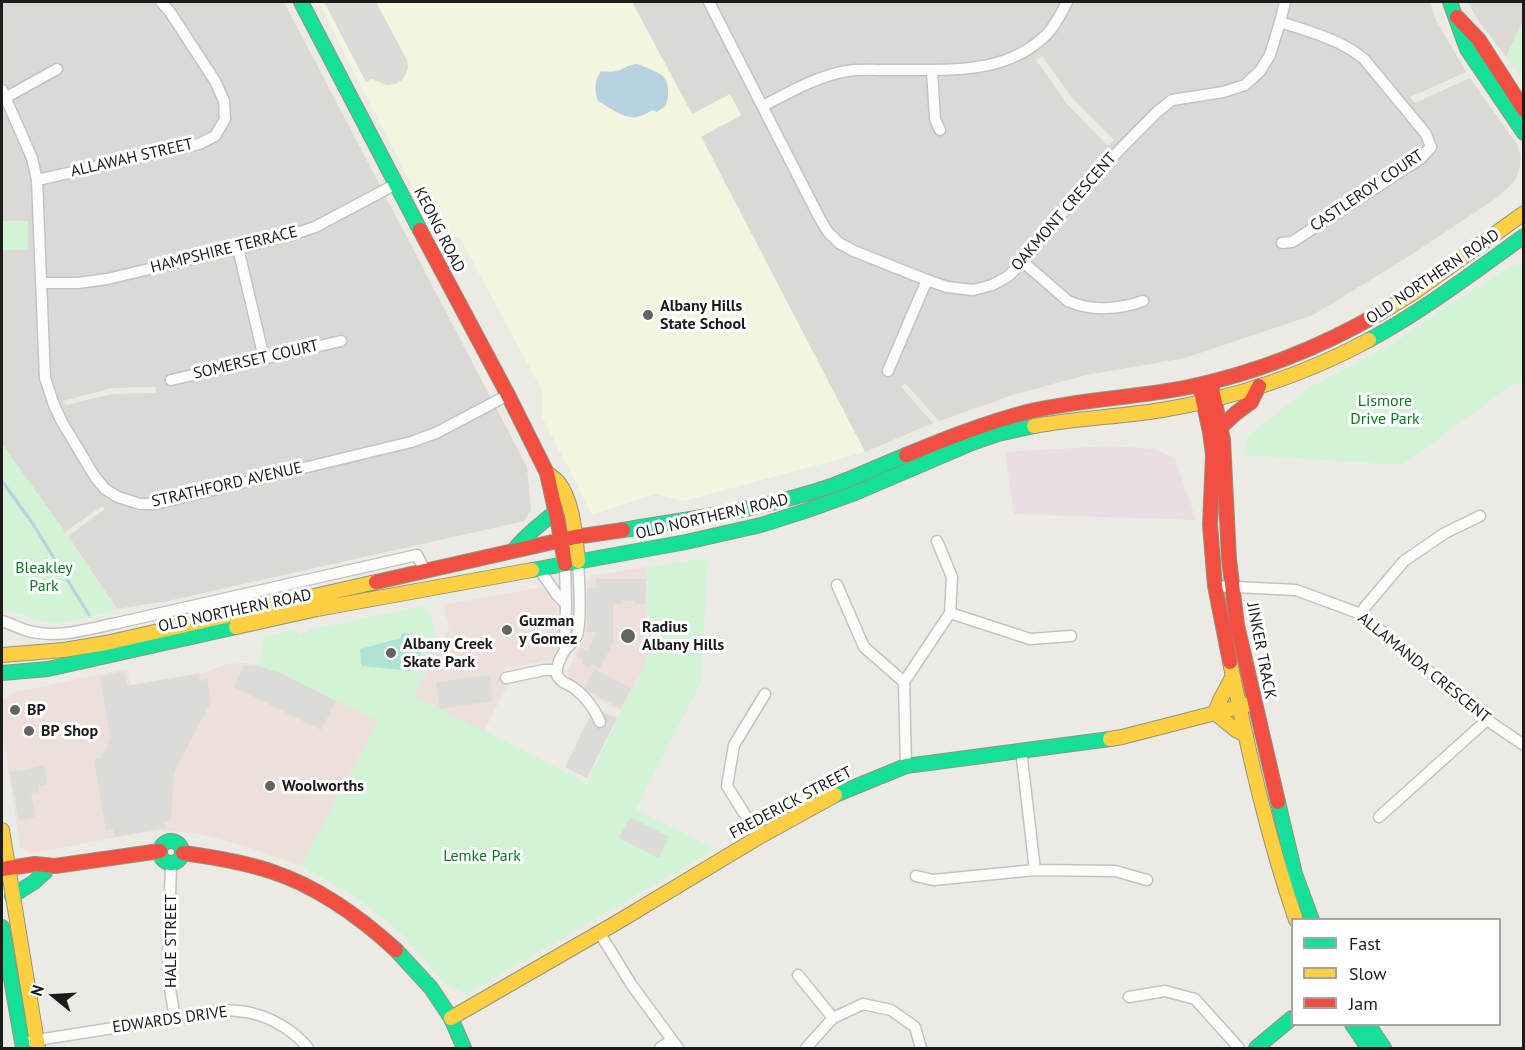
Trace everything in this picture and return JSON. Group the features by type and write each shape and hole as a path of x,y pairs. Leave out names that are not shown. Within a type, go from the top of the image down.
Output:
{"main road":[{"name":"KEONG ROAD","path":"301,2 547,473 555,512 568,538"},
{"path":"1452,7 1479,40 1524,110"},
{"path":"1452,7 1467,49 1524,133"},
{"name":"OLD NORTHERN ROAD","path":"2,655 64,651 106,643 568,538 760,506 834,485 962,432 1004,419 1080,402 1157,393 1205,384 1282,360 1346,332 1413,293 1522,210"},
{"name":"OLD NORTHERN ROAD","path":"5,672 48,669 307,612 686,542 760,526 859,492 937,455 987,438 1037,425 1164,409 1209,400 1259,386 1323,362 1383,331 1447,291 1524,236"},
{"name":"JINKER TRACK","path":"1205,384 1209,400 1213,455 1210,525 1215,586 1233,676 1247,705 1295,874 1311,918"},
{"path":"1221,427 1251,402 1259,386"},
{"name":"JINKER TRACK","path":"1209,400 1221,427 1231,586 1241,645 1247,705 1246,735 1276,859 1295,918"},
{"name":"KEONG ROAD","path":"547,473 557,480 572,518 568,538 571,562"},
{"path":"514,550 525,536 555,512"},
{"path":"2,685 5,672"},
{"path":"1233,676 1215,713 1246,735"},
{"name":"FREDERICK STREET","path":"451,1018 834,795 906,766 1122,737 1247,705"},
{"path":"2,830 5,874 12,896 38,1044"},
{"path":"174,841 181,846 183,853 177,862 171,864 163,860 160,851 165,842 174,841"},
{"path":"12,896 40,878 50,868 160,851"},
{"path":"183,853 217,858 273,872 311,888 371,927 401,954 431,988 451,1018 464,1048"},
{"path":"5,874 48,864 50,868"},
{"path":"2,927 22,1046"},
{"path":"1256,1048 1291,1018"},
{"path":"1353,1026 1368,1048"},
{"path":"1369,1026 1384,1048"}],"street":[{"name":"ALLAWAH STREET","path":"37,180 199,144 215,136 225,119 224,101 215,81 161,2"},
{"name":"OAKMONT CRESCENT","path":"709,2 828,232 839,243 854,251 947,287 973,290 992,285 1007,277 1023,262 1085,185 1157,112 1172,100 1222,92 1245,85 1260,71 1270,54 1285,2"},
{"path":"763,106 807,84 839,72 969,69 1014,58 1048,32 1067,2"},
{"name":"CASTLEROY COURT","path":"1280,22 1335,40 1352,49 1364,59 1426,134 1431,147 1420,159 1302,236 1292,242 1282,243"},
{"path":"3,94 57,69"},
{"path":"932,70 935,118 940,130"},
{"name":"STRATHFORD AVENUE","path":"3,94 32,158 37,180 45,378 62,422 95,477 105,489 118,497 140,504 155,504 411,442 436,433 508,395"},
{"name":"HAMPSHIRE TERRACE","path":"42,283 78,283 107,279 285,237 315,227 396,184"},
{"path":"238,248 264,358"},
{"path":"1023,262 1068,301 1078,306 1125,307 1143,301"},
{"path":"888,371 927,280"},
{"name":"SOMERSET COURT","path":"171,380 341,341"},
{"path":"1361,614 1404,561 1445,533 1480,516"},
{"path":"906,766 904,682 950,613 952,577 937,541"},
{"name":"OLD NORTHERN ROAD","path":"2,621 32,632 49,635 63,634 417,555 425,571"},
{"path":"571,562 566,604 565,650 557,676 561,681 576,689 597,714 600,722"},
{"path":"565,650 574,642 579,628 579,576 571,562"},
{"path":"539,569 566,604"},
{"path":"837,585 864,647 904,682"},
{"name":"ALLAMANDA CRESCENT","path":"1215,586 1296,590 1361,614 1487,720 1524,744"},
{"path":"950,613 1030,639 1071,636"},
{"path":"506,678 544,670 557,670"},
{"path":"759,837 727,786 734,745 765,694"},
{"path":"1379,817 1487,720"},
{"path":"1021,750 1035,870"},
{"name":"HALE STREET","path":"171,864 168,960 175,1018"},
{"path":"916,876 933,880 1035,870 1115,871 1147,880"},
{"path":"599,932 631,984 675,1044 660,1048"},
{"path":"798,975 833,1018"},
{"path":"1129,997 1165,991 1196,999 1239,1048"},
{"path":"806,1048 833,1018 863,1004 891,1010 915,1027 921,1048"},
{"name":"EDWARDS DRIVE","path":"22,1046 227,1010 250,1012 271,1019 287,1029 308,1048"}],"shaded area":[{"path":"2,2 284,2 527,467 531,510 524,521 168,601 117,609 68,536 105,509 102,506 65,532 2,444 2,250 28,250 28,221 2,221","holes":["155,387 156,393 112,394 66,405 63,401 112,388"]},
{"name":"Albany Hills State School","path":"319,2 632,2 692,114 730,94 741,115 701,137 865,452 684,501 655,494 592,515 542,417 542,390 461,240 431,224"},
{"path":"324,2 376,2 407,60 406,74 401,81 387,85 372,79 366,82"},
{"path":"632,2 1430,2 1436,20 1466,72 1410,97 1415,103 1470,78 1518,146 1521,157 1519,171 1514,182 1498,197 1408,257 1313,315 1185,358 1086,375 1016,394 939,421 905,383 901,387 933,423 865,452 701,136 741,116 692,114","holes":["1042,56 1073,99 1114,140 1108,146 1067,104 1036,60"]},
{"path":"1468,2 1523,2 1523,21 1506,57 1477,19"},
{"path":"1110,446 1154,449 1175,458 1196,520 1014,514 1005,452"},
{"path":"647,567 646,662 621,711 581,691 581,687 567,672 586,633 588,581 591,576"},
{"path":"596,579 646,579 645,604 623,601 622,604 613,604 613,643 600,668 591,664 589,668 582,664 583,660 577,657 581,648 588,651 594,637 595,632 587,632 587,588 596,588"},
{"path":"542,587 557,606 558,646 552,660 504,668 507,686 484,731 414,696 449,628 444,605"},
{"path":"245,663 279,672 378,721 301,866 249,847 195,833 171,831 147,832 30,853 20,847 2,727 2,700 16,692 127,669 130,685 205,672 228,664"},
{"path":"244,665 262,667 285,675 336,701 321,730 234,687"},
{"path":"594,669 631,688 621,708 584,689"},
{"path":"124,672 127,686 199,674 200,681 207,679 211,702 174,772 171,821 164,821 165,828 114,837 113,829 106,830 94,759 101,758 111,739 100,677"},
{"path":"489,675 492,701 440,709 436,682"},
{"path":"606,713 617,718 587,778 565,767 589,718"},
{"path":"44,766 47,784 38,786 39,792 31,793 35,817 19,820 10,772"},
{"path":"630,817 669,837 659,858 619,838"}],"green space":[{"path":"1523,21 1523,79 1506,57"},
{"path":"2,221 28,221 28,250 2,250"},
{"name":"Lismore Drive Park","path":"1523,262 1523,381 1508,388 1402,465 1243,455 1248,436 1310,387 1391,345 1460,298 1510,267"},
{"name":"Bleakley Park","path":"2,444 117,609 84,619 58,623 2,610"},
{"name":"Lemke Park","path":"708,558 701,682 636,809 715,849 467,994 446,985 401,933 353,895 301,866 378,721 279,672 259,665 264,636 295,630 300,636 312,629 424,606 430,612 439,646 414,696 587,783 646,662 647,567"},
{"name":"Albany Creek Skate Park","path":"401,634 413,635 420,646 421,661 415,669 412,671 361,665 360,649 401,638"}],"water":[{"path":"637,64 664,77 667,83 668,99 664,107 657,112 652,110 644,115 631,117 624,116 598,101 595,86 601,71 617,71"}],"waterway":[{"path":"2,481 33,524 89,615"}],"traffic: fast":[{"path":"301,2 420,230"},
{"path":"1450,2 1467,49 1524,133"},
{"path":"1369,340 1429,303 1524,236"},
{"path":"532,570 686,542 761,525 855,493 972,443 998,434 1034,426"},
{"path":"623,530 729,512 782,500 834,485 906,455"},
{"path":"514,550 528,534 555,512"},
{"path":"2,673 48,669 236,627"},
{"path":"835,795 906,766 1110,739"},
{"path":"1278,802 1295,874 1311,918"},
{"path":"167,841 175,841 182,848 182,852 182,856 175,863 167,863 160,856 160,848 167,841"},
{"path":"12,896 45,872"},
{"path":"2,927 23,1048"},
{"path":"396,950 431,988 451,1018 464,1048"},
{"path":"1256,1048 1291,1019"},
{"path":"1353,1026 1368,1048"},
{"path":"1369,1026 1384,1048"}],"traffic: slow":[{"path":"1380,313 1413,293 1524,213"},
{"path":"1034,426 1162,410 1215,399 1295,374 1369,340"},
{"path":"547,473 558,482 571,509 578,561"},
{"path":"236,627 317,609 532,570"},
{"path":"2,655 64,650 106,643 376,582"},
{"path":"1230,662 1267,824 1295,918"},
{"path":"1233,676 1215,713 1246,735"},
{"path":"1110,739 1254,703"},
{"path":"451,1018 759,837 835,795"},
{"path":"2,830 38,1048"}],"traffic: jam":[{"path":"1457,17 1479,40 1524,110"},
{"path":"420,230 547,473 565,564"},
{"path":"906,455 950,437 1027,412 1067,404 1169,391 1239,374 1288,358 1380,313"},
{"path":"1221,427 1251,402 1259,386"},
{"path":"1212,389 1223,440 1229,559 1237,625 1278,802"},
{"path":"1201,391 1213,455 1210,525 1215,586 1230,662"},
{"path":"376,582 575,537 623,530"},
{"path":"2,869 35,864 55,866 160,851"},
{"path":"183,853 262,868 290,878 338,905 396,950"}],"place":[{"name":"Albany Hills State School","path":"648,315"},
{"name":"Guzman y Gomez","path":"507,630"},
{"name":"Radius Albany Hills","path":"628,636"},
{"name":"Albany Creek Skate Park","path":"391,653"},
{"name":"BP","path":"15,710"},
{"name":"BP Shop","path":"29,731"},
{"name":"Woolworths","path":"270,786"}]}
